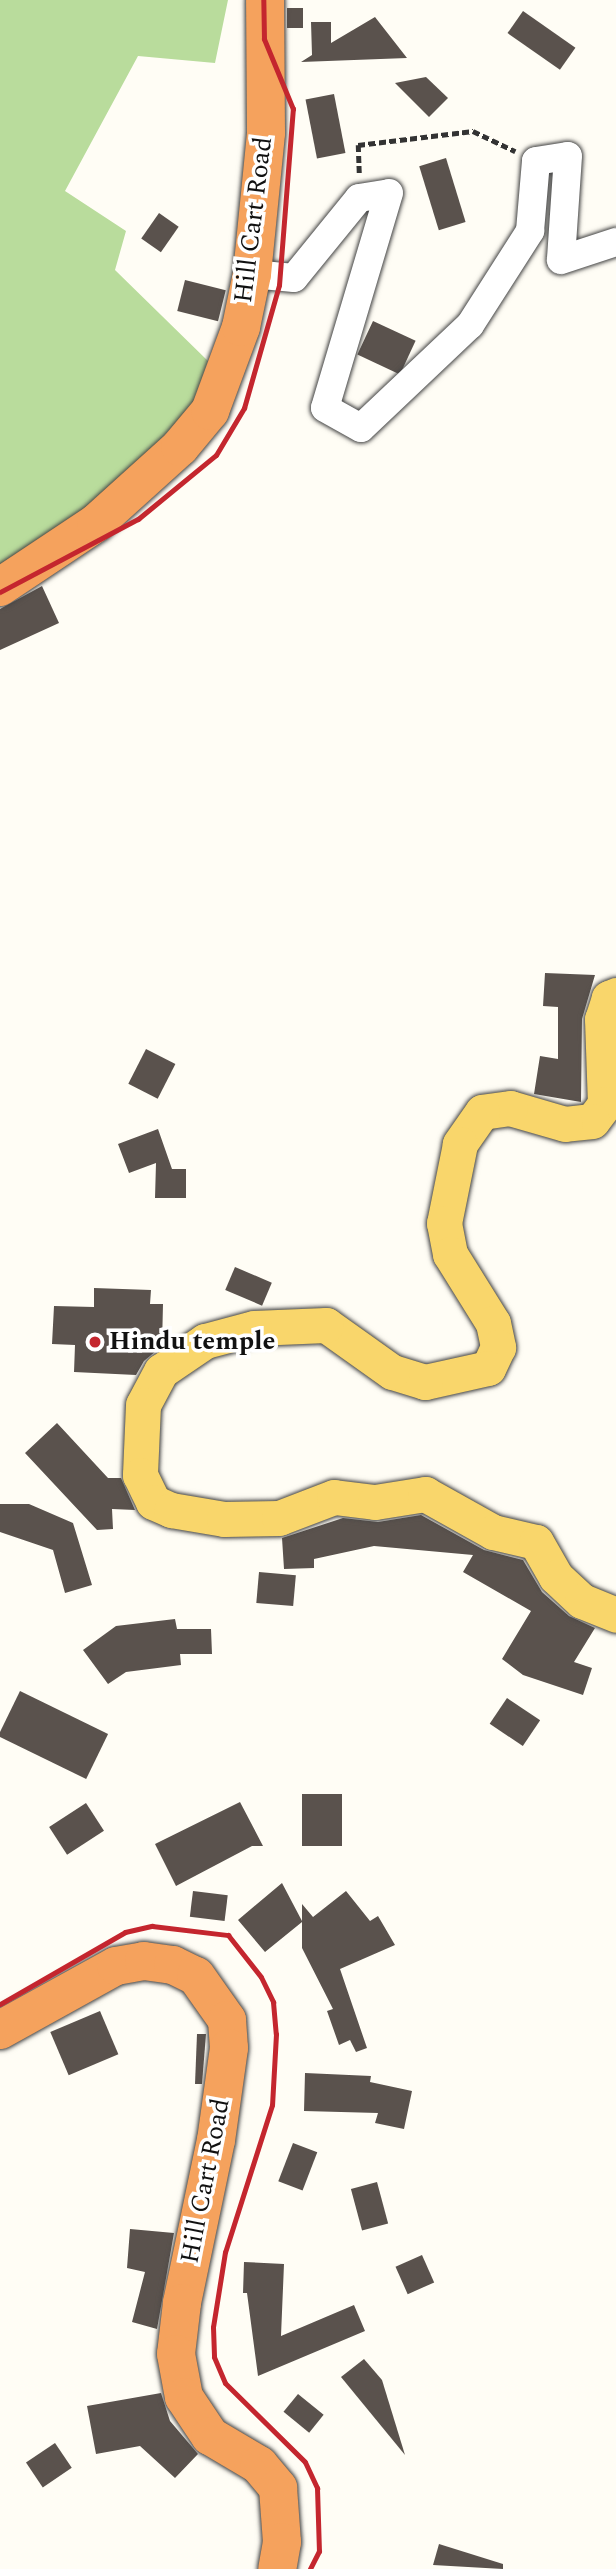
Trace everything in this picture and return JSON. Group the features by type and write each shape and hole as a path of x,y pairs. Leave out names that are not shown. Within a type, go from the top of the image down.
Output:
{"highway":[{"name":"Hill Cart Road","path":"0,587 96,523 180,447 210,411 241,327 253,274 266,132 265,0"},
{"name":"Hill Cart Road","path":"0,2030 116,1966 144,1961 173,1965 196,1976 228,2020 229,2048 216,2140 182,2303 176,2354 184,2397 210,2436 259,2465 278,2488 282,2542 277,2569"}],"main road":[{"path":"616,995 609,998 602,1019 605,1104 592,1121 565,1124 510,1108 482,1112 460,1144 444,1223 450,1254 493,1323 498,1347 488,1368 425,1382 392,1372 326,1325 254,1328 205,1341 161,1371 143,1405 140,1451 140,1475 153,1502 171,1510 224,1519 279,1518 334,1497 375,1502 425,1493 493,1532 536,1542 556,1577 582,1601 616,1615"}],"street":[{"path":"253,274 294,278 359,198 389,193 325,408 361,428 470,325 530,231 536,161 568,156 561,260 616,242"}],"path":[{"path":"359,198 358,145 473,131 536,161"}],"green space":[{"path":"0,0 228,0 215,63 138,56 65,191 126,231 115,270 208,361 192,405 95,511 0,567"}],"building":[{"path":"287,8 303,8 303,28 287,28"},
{"path":"523,11 575,48 560,70 508,33"},
{"path":"375,17 407,58 301,62 312,55 311,22 331,22 331,43"},
{"path":"426,77 448,98 429,117 395,83"},
{"path":"334,94 345,153 317,158 306,100"},
{"path":"446,158 466,222 439,230 419,166"},
{"path":"159,213 179,227 161,252 141,238"},
{"path":"185,280 226,290 218,321 177,311"},
{"path":"373,321 416,341 400,374 357,355"},
{"path":"42,586 59,623 0,650 0,609"},
{"path":"545,973 595,975 582,1019 581,1102 534,1094 540,1056 558,1059 558,1007 543,1006"},
{"path":"146,1049 175,1064 158,1099 128,1084"},
{"path":"158,1129 172,1169 186,1169 186,1198 155,1198 156,1163 129,1173 118,1144"},
{"path":"235,1267 272,1283 262,1306 225,1290"},
{"path":"94,1288 151,1290 150,1304 163,1304 162,1346 144,1361 136,1375 74,1372 75,1345 52,1344 54,1306 94,1307"},
{"path":"57,1423 108,1478 121,1478 135,1510 112,1509 113,1529 97,1530 25,1453"},
{"path":"0,1504 29,1504 73,1523 92,1585 65,1593 53,1550 0,1532"},
{"path":"421,1515 484,1550 523,1560 542,1592 569,1616 595,1628 574,1662 592,1668 583,1695 523,1675 502,1659 531,1611 463,1572 473,1555 374,1546 314,1559 314,1568 284,1569 282,1538 343,1518 378,1522"},
{"path":"259,1572 296,1575 293,1606 256,1603"},
{"path":"175,1619 177,1629 211,1629 212,1654 180,1654 181,1665 126,1672 108,1684 83,1650 116,1626"},
{"path":"20,1691 108,1734 86,1779 0,1737"},
{"path":"507,1698 540,1720 523,1746 490,1724"},
{"path":"302,1794 342,1794 342,1846 302,1846"},
{"path":"240,1802 263,1846 252,1846 176,1886 155,1844"},
{"path":"86,1803 104,1831 67,1855 49,1827"},
{"path":"282,1883 302,1921 302,1904 313,1917 346,1891 370,1921 378,1916 395,1945 340,1969 367,2048 356,2052 350,2040 339,2045 327,2011 333,2009 302,1948 302,1922 265,1952 238,1920"},
{"path":"193,1891 228,1895 225,1921 190,1917"},
{"path":"100,2011 118,2054 69,2075 50,2032"},
{"path":"197,2034 206,2034 202,2084 195,2084"},
{"path":"305,2073 371,2076 370,2082 412,2091 404,2129 375,2123 378,2113 304,2111"},
{"path":"293,2143 317,2152 303,2191 278,2181"},
{"path":"377,2182 388,2224 362,2231 351,2189"},
{"path":"130,2229 174,2233 157,2329 132,2322 145,2272 127,2268"},
{"path":"422,2255 434,2282 408,2294 396,2267"},
{"path":"244,2262 284,2264 281,2336 354,2305 365,2331 258,2376 247,2293 243,2293"},
{"path":"364,2359 382,2380 405,2455 341,2377"},
{"path":"161,2393 170,2421 198,2454 175,2478 140,2446 96,2454 87,2406"},
{"path":"298,2394 324,2415 309,2433 284,2412"},
{"path":"55,2443 72,2468 43,2487 26,2463"},
{"path":"439,2544 503,2564 503,2569 433,2565"}],"railway":[{"path":"0,592 138,519 216,455 244,408 279,285 293,109 264,39 263,0"},
{"path":"0,2004 125,1932 152,1926 228,1935 261,1977 273,2002 276,2034 272,2105 225,2252 213,2327 214,2357 225,2383 305,2462 317,2488 319,2551 310,2569"}],"place":[{"name":"Hindu temple","path":"95,1342"}]}
